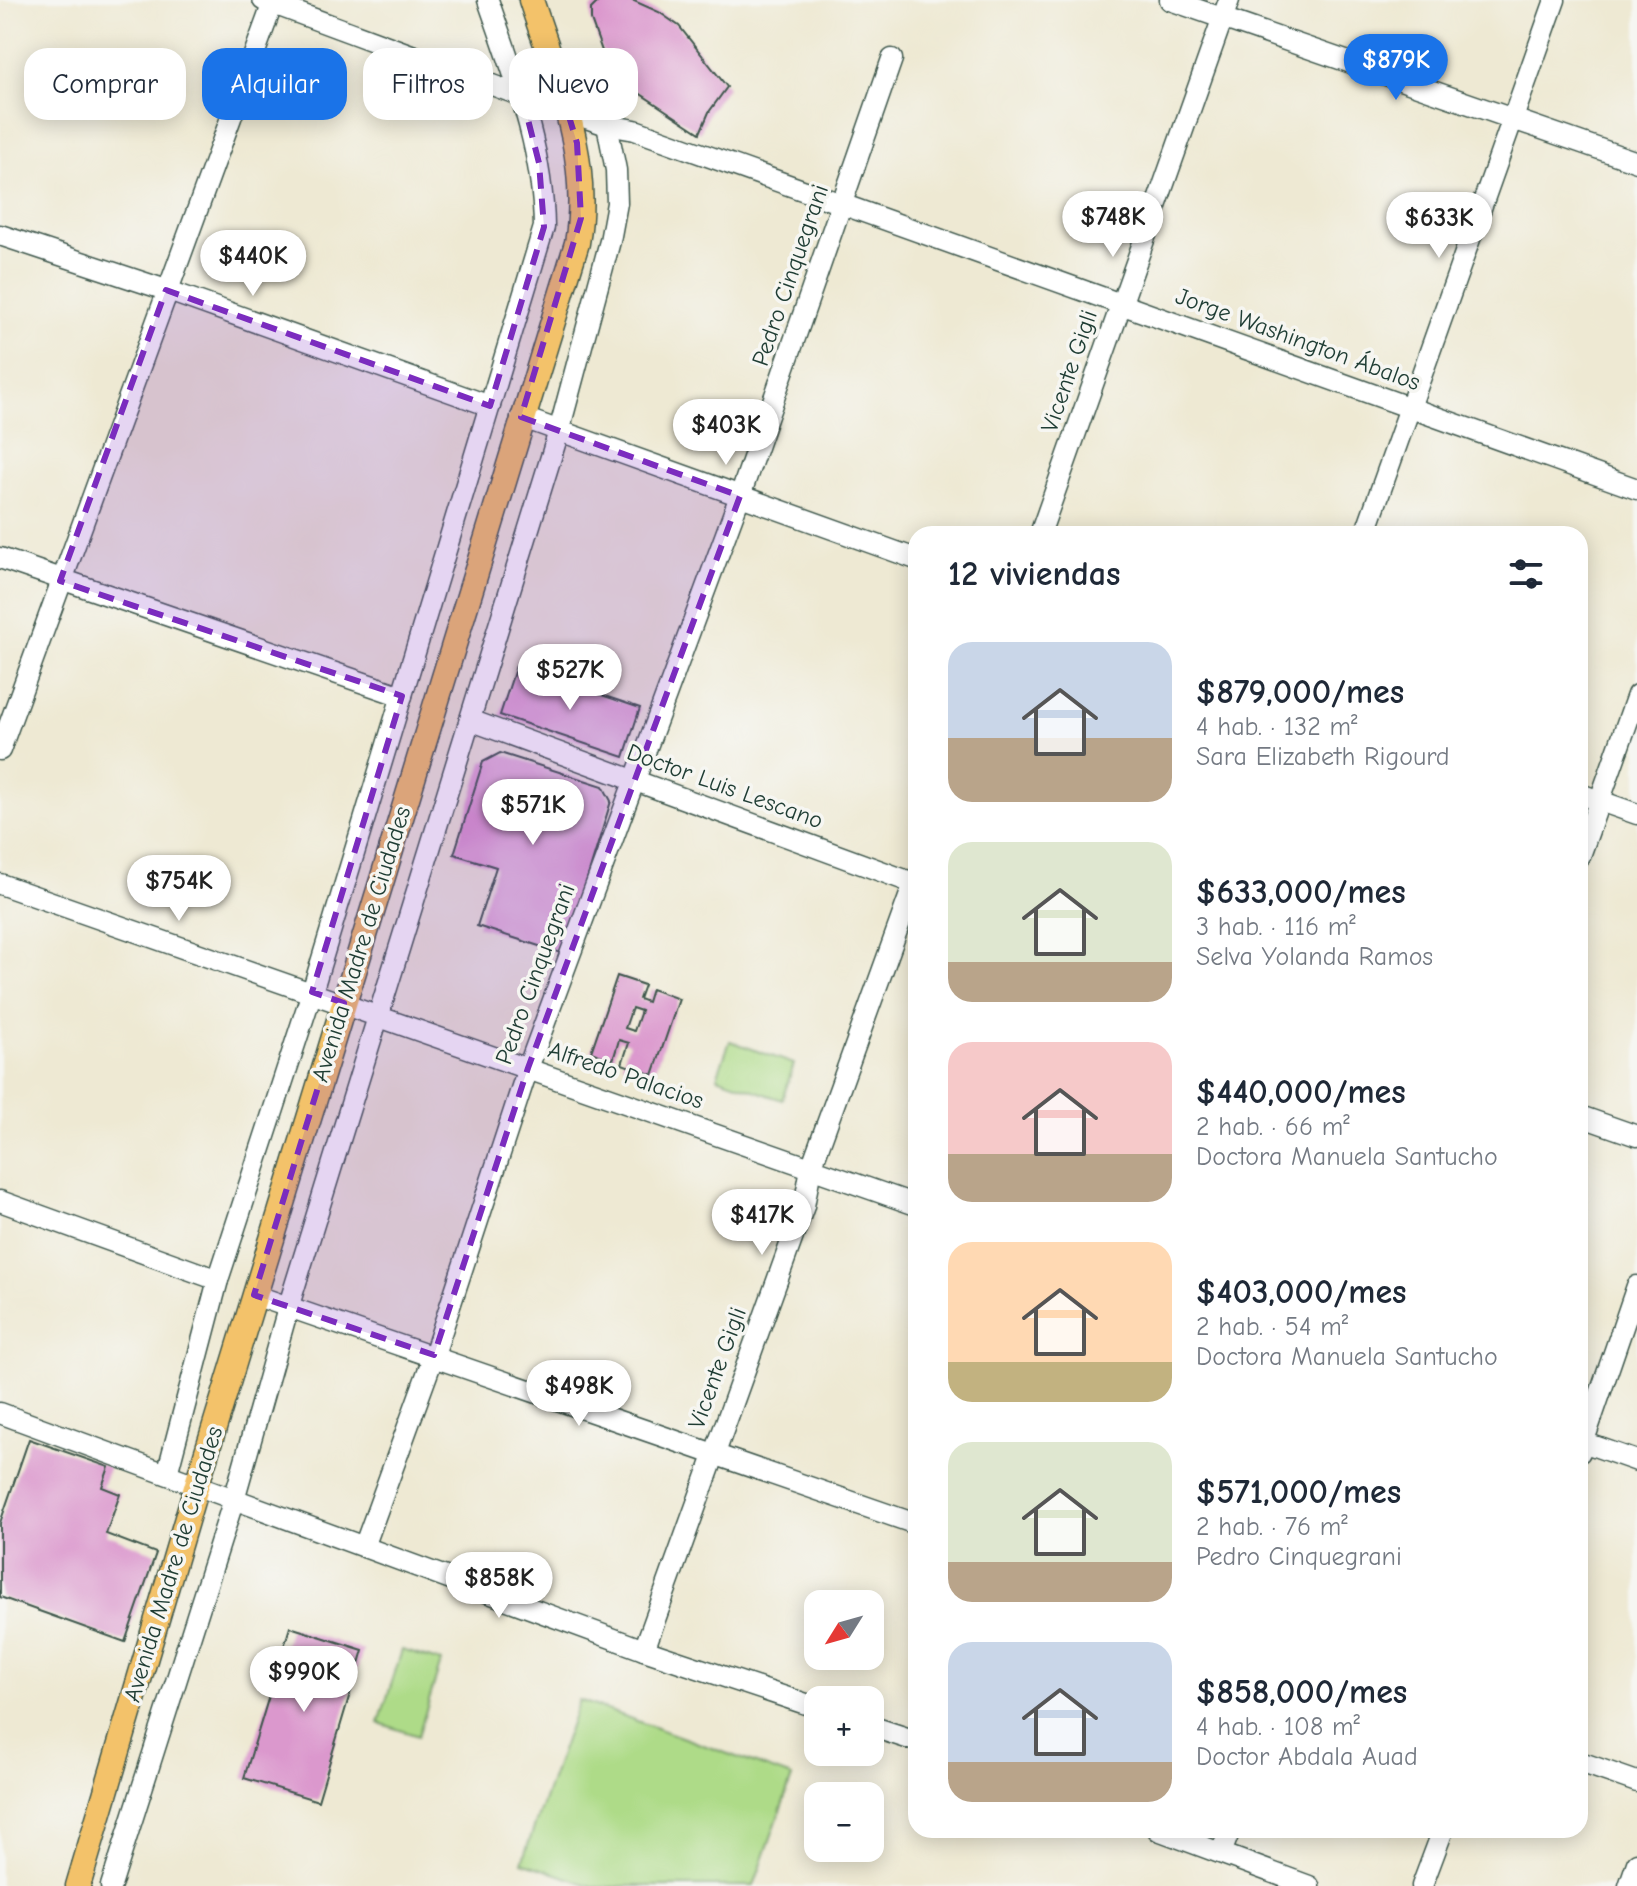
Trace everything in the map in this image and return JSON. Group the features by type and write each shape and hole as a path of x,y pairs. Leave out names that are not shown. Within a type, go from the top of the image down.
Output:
{"main road":[{"name":"Avenida Madre de Ciudades","path":"531,0 547,48"},
{"name":"Avenida Madre de Ciudades","path":"78,1886 254,1295 521,417 577,243 581,218 577,143 570,120"}],"street":[{"path":"488,0 509,59"},
{"path":"1170,0 1226,9 1512,119 1637,162"},
{"path":"1368,526 1555,0"},
{"path":"0,750 270,1"},
{"name":"Jorge Washington Ábalos","path":"270,1 509,91"},
{"name":"Vicente Gigli","path":"1043,526 1226,9"},
{"name":"Pedro Cinquegrani","path":"364,1547 434,1355 528,1068 740,496 892,59"},
{"path":"167,1474 218,1280 312,992 544,227 539,163 528,120"},
{"name":"Jorge Washington Ábalos","path":"594,120 635,130 1637,489"},
{"path":"111,1886 116,1880 235,1496 289,1305 559,431 610,241 617,203 616,170 607,125"},
{"path":"0,235 166,290 490,406"},
{"path":"521,417 908,556"},
{"path":"0,558 402,696"},
{"path":"1637,695 1590,797 1637,814"},
{"name":"Doctor Luis Lescano","path":"470,720 908,879"},
{"name":"Alfredo Palacios","path":"0,884 908,1202"},
{"name":"Vicente Gigli","path":"644,1650 804,1206 811,1168 908,901"},
{"path":"1588,1119 1637,1136"},
{"path":"0,1201 218,1280"},
{"path":"1588,1425 1637,1286"},
{"path":"254,1295 715,1451 908,1521"},
{"path":"0,1413 235,1496 644,1650 804,1703"},
{"path":"1588,1447 1637,1461"},
{"path":"884,1731 908,1738"},
{"path":"1588,1765 1637,1782"},
{"path":"1180,1838 1309,1886"},
{"path":"1221,1853 1227,1838"},
{"path":"1422,1886 1440,1838"},
{"path":"1629,1886 1637,1863"}],"highlighted area":[{"path":"522,96 567,110 577,143 581,218 521,417 740,496 528,1068 434,1355 254,1295 344,1003 312,992 402,696 60,581 166,290 490,406 544,227 539,163"}],"green space":[{"path":"730,1041 794,1064 782,1100 717,1077"},
{"path":"402,1650 441,1662 418,1736 379,1723"},
{"path":"579,1700 792,1777 754,1886 591,1886 522,1862"}],"building":[{"path":"600,0 632,0 659,12 679,26 727,87 709,112 700,133 638,92 638,48 601,48 591,20 591,9"},
{"path":"516,666 640,708 624,757 500,715"},
{"path":"500,753 603,786 611,801 564,954 477,926 496,867 454,854 483,762"},
{"path":"617,976 644,985 639,999 647,1002 651,989 679,999 653,1075 622,1064 629,1043 619,1040 613,1060 591,1052","holes":["632,1008 641,1011 634,1031 625,1028"]},
{"path":"29,1439 109,1467 102,1487 120,1494 106,1534 156,1553 125,1642 0,1597 0,1523"},
{"path":"290,1627 363,1650 318,1801 244,1778"}]}
